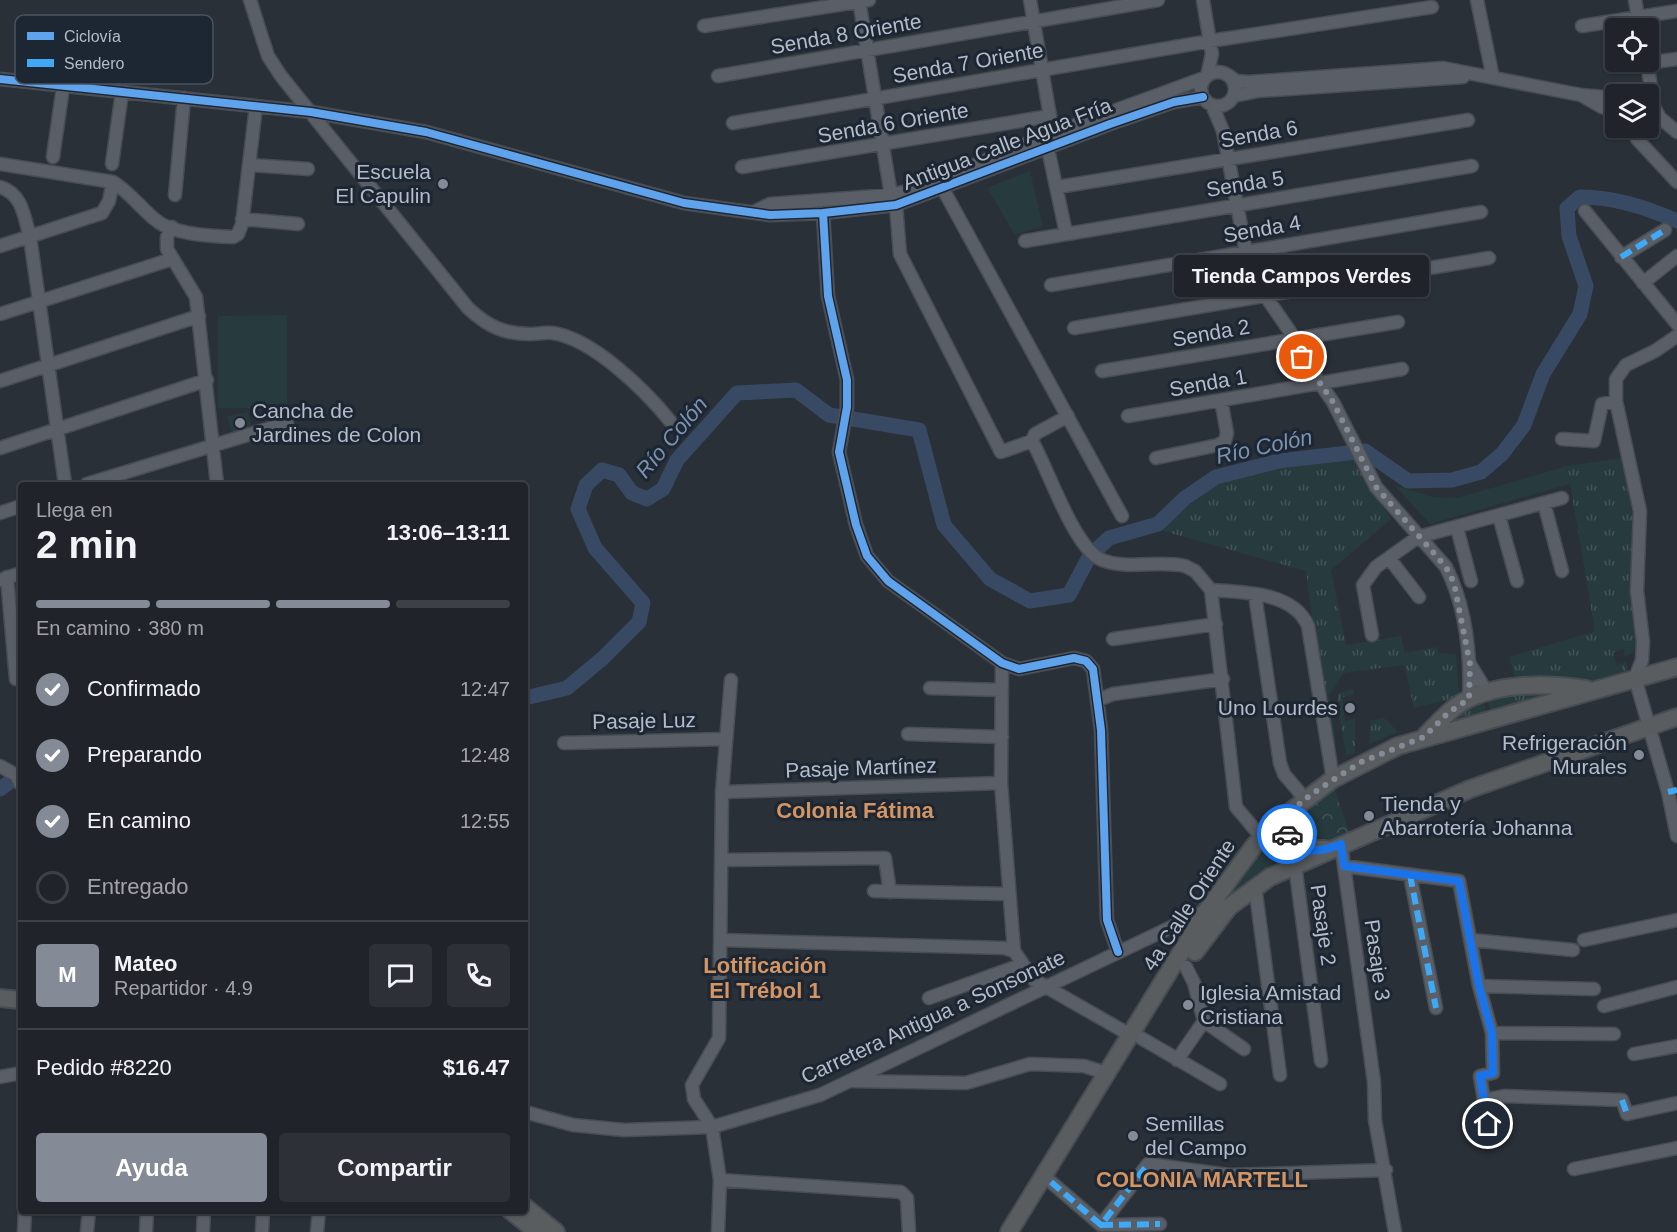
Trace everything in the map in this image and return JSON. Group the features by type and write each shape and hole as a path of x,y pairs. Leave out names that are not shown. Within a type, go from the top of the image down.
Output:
{"highway":[{"name":"4a Calle Oriente","path":"1019,1232 1136,1037 1207,910 1262,838 1302,801 1333,778 1381,753 1424,737 1677,667"},
{"path":"1424,737 1449,712 1469,699 1535,683 1593,690"},
{"name":"4a Calle Oriente","path":"1009,1232 1109,1074 1219,918 1255,886 1335,846 1470,789 1677,717"},
{"path":"1302,801 1287,832 1287,843 1292,847 1309,850 1335,846"},
{"path":"0,987 18,989"},
{"path":"0,998 18,1000"},
{"path":"528,1209 556,1232"},
{"path":"515,1214 537,1232"}],"street":[{"path":"250,0 268,56 481,320 498,330 526,334 553,333 581,342 633,382 670,421"},
{"path":"1030,0 1050,116 1051,134 1048,149 1058,187 1066,233"},
{"name":"Senda 8 Oriente","path":"718,76 1158,0"},
{"path":"1203,0 1212,54 1201,87 1223,131"},
{"path":"1477,0 1493,78"},
{"path":"1635,0 1638,18"},
{"path":"704,27 862,1 874,100 893,200 900,254 1001,452 1032,441 1035,434 1068,416"},
{"name":"Senda 7 Oriente","path":"734,123 1210,41 1432,7"},
{"path":"1655,18 1677,11"},
{"path":"1582,26 1605,25"},
{"path":"1212,54 1234,82 1232,98 1224,116 1223,131 1246,252 1265,298 1295,339 1302,357 1333,402 1376,487 1446,567 1454,583 1470,664 1469,699"},
{"path":"1659,61 1677,59"},
{"path":"1205,77 1215,72 1226,74 1236,81 1248,82 1443,68 1581,95 1605,97"},
{"path":"1207,101 1224,105 1232,98 1258,91 1473,75"},
{"name":"Antigua Calle Agua Fría","path":"750,214 770,204 893,200 1051,134 1205,77"},
{"path":"0,80 15,82"},
{"path":"36,84 311,112 426,132 684,203 750,214"},
{"path":"52,157 63,87"},
{"path":"112,164 122,92"},
{"path":"1581,95 1605,108"},
{"path":"175,195 184,98"},
{"name":"Antigua Calle Agua Fría","path":"750,214 823,213 943,189 1174,102 1207,101"},
{"path":"0,164 113,182 129,191 163,225 202,236 233,237 238,234 242,219 256,106"},
{"path":"1659,113 1677,117"},
{"name":"Senda 6 Oriente","path":"742,167 1050,116"},
{"path":"1659,117 1677,132"},
{"name":"Senda 6","path":"1058,187 1468,120"},
{"path":"1637,139 1677,182"},
{"path":"249,165 308,169"},
{"name":"Senda 5","path":"1025,241 1472,166"},
{"path":"0,246 102,213 109,201 113,182"},
{"path":"0,187 15,194 20,202 30,237 65,482"},
{"path":"943,189 1122,516"},
{"path":"1585,211 1677,324"},
{"name":"Senda 4","path":"1051,285 1481,212"},
{"path":"823,213 828,296 847,380 847,407 839,452 856,525 867,555 888,581 1002,663 1019,669 1074,658 1086,661 1093,669 1101,730 1107,920 1119,952"},
{"path":"242,219 298,225"},
{"path":"172,227 167,237 167,249 196,297 217,482"},
{"path":"1621,257 1665,230"},
{"path":"1643,283 1677,256"},
{"path":"1074,328 1265,298 1490,258"},
{"path":"0,314 172,259"},
{"path":"0,381 199,316"},
{"name":"Senda 2","path":"1102,371 1398,322"},
{"path":"1677,336 1655,351 1626,365 1616,379 1616,401 1640,511 1637,591 1643,642 1642,660 1635,678 1648,726 1673,791 1677,836"},
{"name":"Senda 1","path":"1128,416 1402,369"},
{"path":"0,448 207,380"},
{"path":"1156,458 1225,441 1227,433 1221,400"},
{"path":"1562,439 1594,441 1602,404 1616,401"},
{"path":"94,482 287,423"},
{"path":"1032,441 1047,467 1068,518 1090,552 1102,560 1185,566 1195,571 1211,590 1236,807 1262,838"},
{"path":"1372,636 1363,585 1371,573 1389,558 1418,537 1562,498"},
{"path":"1544,503 1562,572"},
{"path":"0,513 18,507"},
{"path":"1499,516 1517,580"},
{"path":"1457,528 1471,581"},
{"path":"1389,558 1419,597"},
{"path":"16,679 3,578 18,574"},
{"path":"1211,590 1285,601 1304,616 1308,626 1333,778"},
{"path":"1255,595 1280,763 1284,774 1302,801"},
{"path":"1113,639 1216,624"},
{"path":"1002,663 1001,783 1014,951 1021,965 1043,987 1220,1084"},
{"path":"1470,664 1488,694"},
{"path":"1098,700 1113,694 1223,679"},
{"path":"718,1232 720,1180 712,1127 694,1099 692,1085 719,1038 722,792 731,680"},
{"path":"930,688 1002,690"},
{"path":"908,734 1002,737"},
{"name":"Pasaje Luz","path":"564,743 726,739"},
{"path":"0,766 18,780"},
{"name":"Pasaje Martínez","path":"722,792 1001,783"},
{"name":"Pasaje 3","path":"1335,846 1344,866 1374,1082 1375,1120 1386,1170 1395,1232"},
{"path":"721,860 885,858 890,892"},
{"name":"Pasaje 2","path":"1295,865 1321,1061"},
{"path":"1344,866 1459,881 1479,986 1492,1033 1493,1073 1480,1076 1488,1124"},
{"path":"1410,875 1436,1008"},
{"path":"1255,886 1280,1075"},
{"path":"874,891 1009,894"},
{"name":"Carretera Antigua a Sonsonate","path":"528,1113 573,1125 624,1130 712,1127 820,1095 1207,910"},
{"path":"1584,940 1677,920"},
{"path":"721,940 1004,948 1014,951"},
{"path":"1471,940 1573,950"},
{"path":"929,998 1021,965"},
{"path":"1186,967 1194,983 1204,1021 1244,1049"},
{"path":"1479,986 1594,988"},
{"path":"1604,1006 1677,987"},
{"path":"1178,1060 1204,1021"},
{"path":"1492,1033 1614,1034"},
{"path":"1634,1054 1677,1046"},
{"path":"849,1081 966,1083 1030,1064 1084,1066 1109,1074"},
{"path":"0,1077 18,1073"},
{"path":"1485,1100 1504,1096 1622,1100 1627,1114 1677,1103"},
{"path":"1574,1169 1677,1148"},
{"path":"1101,1225 1148,1164 1206,1173 1386,1170"},
{"path":"720,1180 901,1192 907,1198 909,1232"},
{"path":"1051,1182 1101,1225 1160,1224"},
{"path":"24,1232 25,1214"},
{"path":"87,1232 89,1214"},
{"path":"146,1232 147,1214"},
{"path":"203,1232 204,1214"},
{"path":"262,1232 263,1214"},
{"path":"317,1232 319,1214"}],"green space":[{"path":"1030,171 1043,226 1015,235 987,188"},
{"path":"1281,252 1291,288 1271,293 1256,258"},
{"path":"287,315 287,408 218,408 218,316"},
{"name":"Cancha de Jardines de Colon","path":"248,412 252,429 232,435 227,416"},
{"path":"1355,458 1371,489 1391,519 1331,570 1346,645 1401,636 1405,653 1437,647 1438,653 1456,654 1459,697 1414,708 1404,665 1343,673 1329,696 1336,743 1329,745 1306,571 1159,530 1219,481 1279,465"},
{"path":"1622,458 1636,533 1638,640 1633,653 1625,656 1623,649 1613,653 1617,665 1626,662 1627,672 1594,682 1515,678 1509,657 1595,631 1567,466"},
{"path":"1567,466 1570,484 1430,524 1394,485 1433,497 1457,498"},
{"name":"Uno Lourdes","path":"1354,689 1354,695 1342,697 1345,721 1355,719 1355,753 1346,755 1337,701 1339,693"},
{"path":"1516,693 1555,695 1492,717 1488,701"},
{"path":"1484,703 1487,718 1445,725 1463,710"},
{"name":"Uno Lourdes","path":"1384,718 1398,732 1369,744 1371,720"},
{"path":"1334,788 1351,837 1330,847 1300,844 1295,836 1298,820 1304,812"},
{"path":"1282,826 1284,833 1309,856 1226,901 1223,899 1238,875"}],"waterway":[{"name":"Río Colón","path":"528,697 567,688 603,658 639,622 643,603 595,548 578,509 586,485 602,470 619,475 632,493 647,499 663,489 677,460 737,393 796,390 829,415 919,430 944,525 990,579 1030,601 1069,595 1089,557 1109,538 1158,524 1185,498 1216,477 1279,461 1365,451 1408,481 1452,480 1481,472 1502,454 1524,425 1543,374 1580,314 1586,286 1569,236 1567,208 1580,197 1605,199 1641,207 1677,221"},
{"name":"Río Colón","path":"0,789 18,776"}],"marked path":[{"path":"1621,257 1665,230"},
{"path":"1668,792 1677,790"},
{"path":"1410,875 1436,1008"},
{"path":"1622,1100 1627,1114"},
{"path":"1051,1182 1101,1225 1148,1164"},
{"path":"1101,1225 1160,1224"}],"cycle path":[{"path":"0,79 15,81"},
{"path":"47,84 311,112 426,132 684,203 770,215 823,213 896,205 1110,124 1174,102 1203,97"},
{"path":"823,213 828,296 847,380 847,407 839,452 856,525 867,556 888,581 1002,663 1019,669 1074,658 1086,661 1093,669 1101,730 1107,920 1118,952"}],"way so far":[{"path":"1287,834 1300,803 1333,778 1361,762 1424,737 1449,712 1469,699 1470,682 1470,664 1459,600 1446,567 1400,518 1376,487 1333,402 1302,357"}],"place":[{"name":"Escuela El Capulin","path":"443,184"},
{"name":"Tienda Campos Verdes","path":"1302,357"},
{"name":"Cancha de Jardines de Colon","path":"240,423"},
{"name":"Uno Lourdes","path":"1350,708"},
{"name":"Refrigeración Murales","path":"1639,755"},
{"name":"Tienda y Abarrotería Johanna","path":"1369,816"},
{"name":"Iglesia Amistad Cristiana","path":"1188,1005"},
{"name":"Semillas del Campo","path":"1133,1136"}],"district":[{"name":"Colonia Fátima","path":"855,810"},
{"name":"Lotificación El Trébol 1","path":"765,978"},
{"name":"COLONIA MARTELL","path":"1202,1179"}],"route":[{"path":"1287,834 1287,843 1296,848 1329,849 1341,844 1344,866 1459,881 1479,986 1492,1033 1493,1073 1480,1076 1488,1124"}]}
